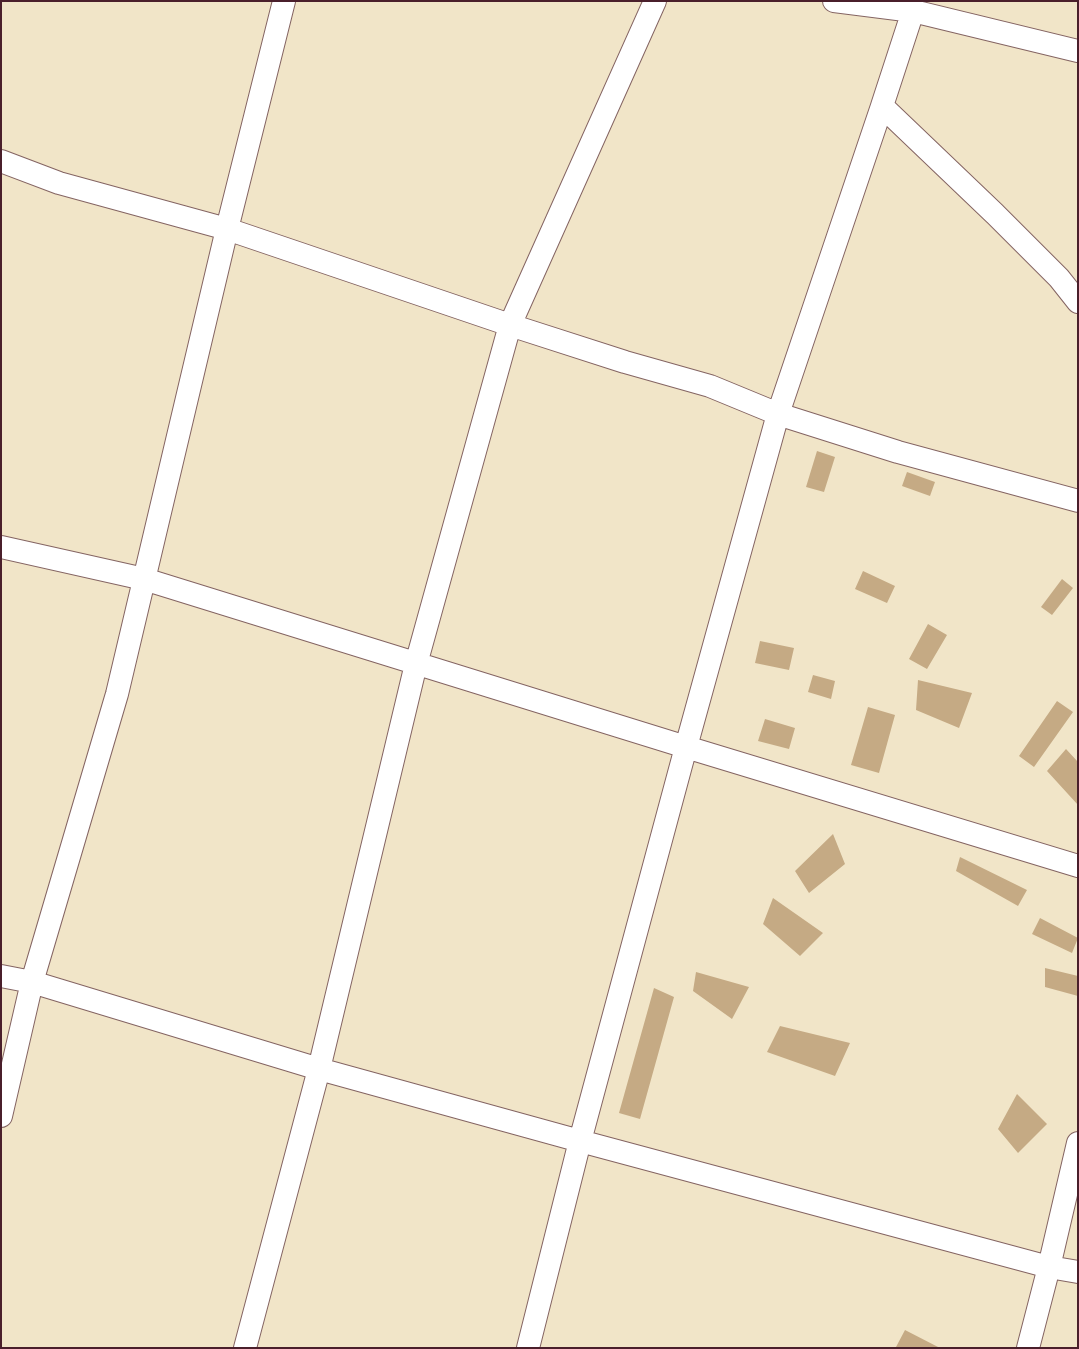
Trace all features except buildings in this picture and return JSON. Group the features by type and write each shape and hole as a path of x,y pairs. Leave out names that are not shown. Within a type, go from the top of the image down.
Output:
{"street":[{"path":"1,1116 32,982 116,694 227,230 284,1"},
{"path":"245,1348 319,1069 416,664 510,325 655,1"},
{"path":"834,1 912,6 1078,51"},
{"path":"528,1348 580,1141 686,747 778,414 882,106 912,6"},
{"path":"882,106 1000,219 1058,278 1078,302"},
{"path":"1,161 59,183 227,230 510,325 625,362 710,386 778,414 898,452 1078,501"},
{"path":"1,547 144,580 1078,866"},
{"path":"1,976 32,982 319,1069 580,1141 1049,1267 1078,1272"},
{"path":"1028,1348 1049,1267 1078,1143"}]}
